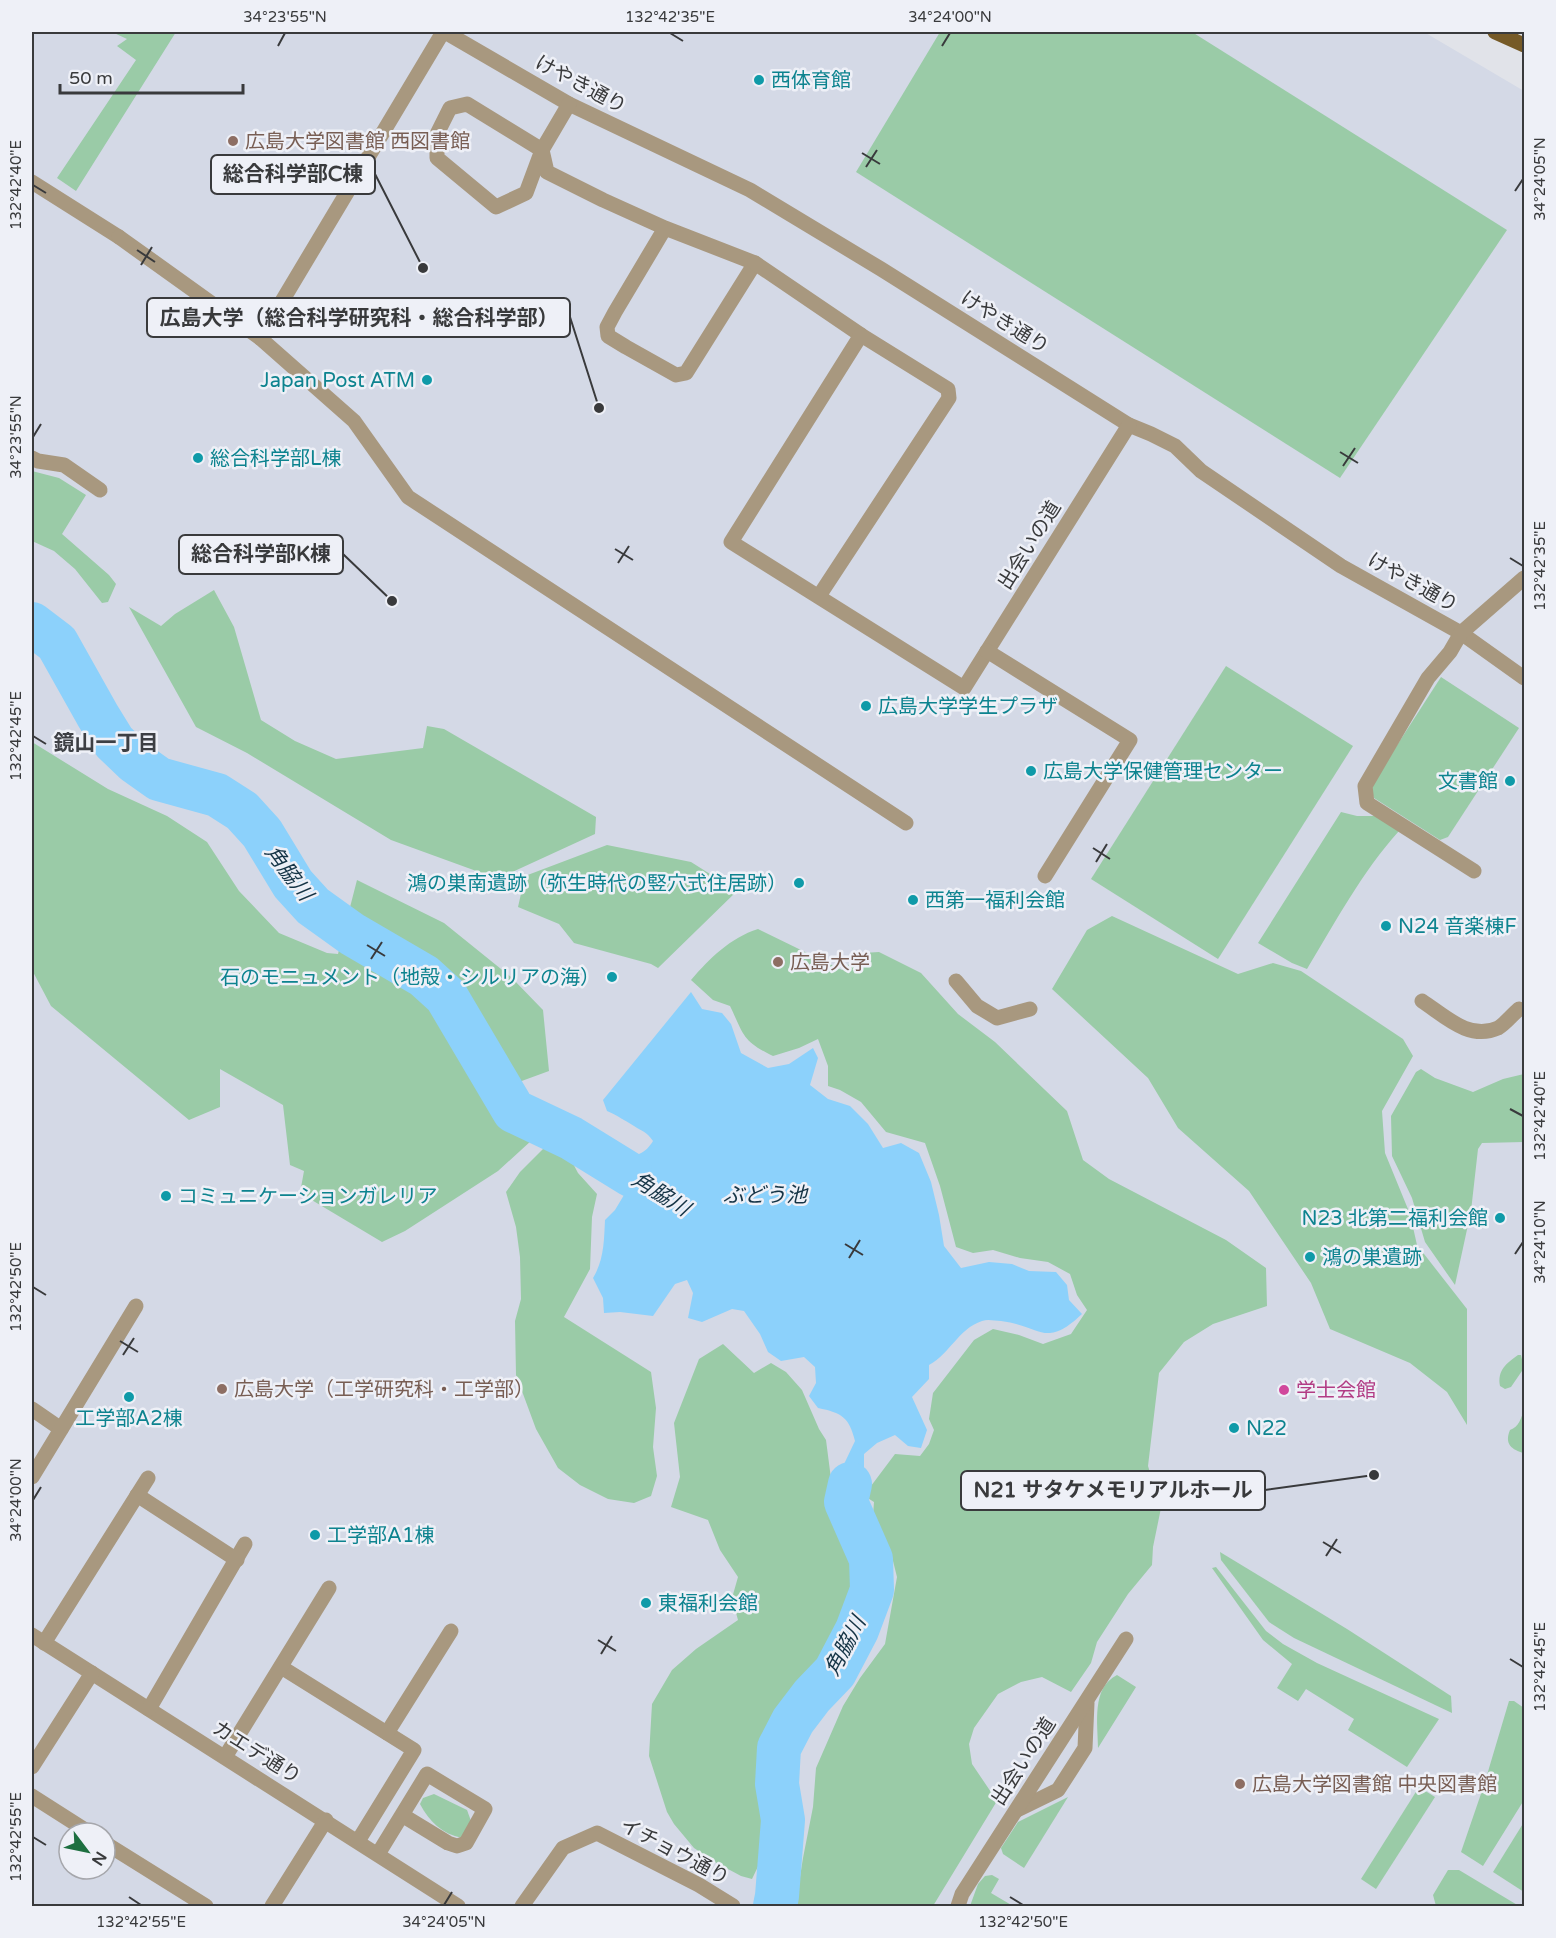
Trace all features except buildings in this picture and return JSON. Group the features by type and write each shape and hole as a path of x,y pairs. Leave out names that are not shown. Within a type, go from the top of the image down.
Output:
{"main road":[{"path":"1495,32 1524,45"}],"street":[{"name":"けやき通り","path":"444,32 568,104 750,190 881,269 1129,425 1175,446 1200,471 1346,569 1461,633 1524,678"},
{"path":"260,338 444,32"},
{"path":"568,104 543,150 526,193 496,207 437,158 437,134 450,108 467,104 543,150 547,172 664,228 755,263 861,335 948,389 950,398 819,596 731,542 861,335"},
{"path":"32,182 119,237 260,338 354,421 408,497 906,823"},
{"path":"664,228 607,327 608,336 676,375 686,373 755,263"},
{"name":"出会いの道","path":"819,596 964,688 1129,425"},
{"path":"32,458 64,465 100,490"},
{"path":"1474,871 1367,803 1365,786 1428,678 1450,652 1461,633 1524,578"},
{"path":"987,651 1130,740 1046,876"},
{"path":"956,981 976,1006 997,1018 1030,1009"},
{"path":"1422,1001 1468,1031 1482,1032 1499,1027 1523,1007"},
{"path":"32,1478 136,1306"},
{"path":"32,1409 62,1428"},
{"path":"38,1639 148,1478"},
{"path":"137,1495 237,1560"},
{"path":"149,1709 245,1544"},
{"path":"225,1757 329,1588"},
{"path":"387,1733 452,1631"},
{"name":"カエデ通り","path":"38,1639 458,1906"},
{"name":"出会いの道","path":"958,1906 962,1894 1126,1639"},
{"path":"280,1667 414,1750 358,1841"},
{"path":"32,1767 92,1673"},
{"path":"1017,1810 1058,1790 1084,1748 1087,1700"},
{"path":"378,1854 427,1774 485,1809 466,1843 457,1846 448,1843 402,1815"},
{"path":"32,1796 71,1821"},
{"path":"273,1906 326,1821"},
{"name":"イチョウ通り","path":"522,1906 563,1848 597,1833 733,1906"},
{"path":"117,1850 206,1906"}],"shaded area":[{"name":"広島大学","path":"32,32 1424,32 1524,91 1524,1906 32,1906"}],"green space":[{"path":"112,32 176,32 76,191 57,178 136,60 117,46 127,39"},
{"path":"940,32 1192,32 1507,230 1340,478 856,172"},
{"path":"32,471 59,478 86,495 62,534 109,575 116,584 108,602 102,603 75,569 54,551 32,541"},
{"path":"214,590 234,627 261,720 295,741 336,759 423,748 427,726 444,729 596,817 595,834 506,875 490,876 391,840 247,753 196,727 129,607 161,626 175,614"},
{"path":"1226,666 1353,746 1218,959 1091,879"},
{"path":"1441,677 1519,728 1448,837 1440,840 1374,798 1370,787"},
{"path":"32,742 108,789 167,816 207,842 239,891 279,933 327,953 338,954 357,880 444,923 511,977 543,1010 549,1071 500,1089 532,1140 498,1171 405,1231 382,1242 300,1193 304,1171 290,1165 283,1105 220,1069 220,1107 189,1120 51,1006 32,970"},
{"path":"1341,812 1357,816 1377,816 1399,831 1361,880 1307,969 1258,943"},
{"path":"607,845 691,862 737,891 658,968 651,964 574,943 559,924 518,907 525,876"},
{"path":"1112,916 1238,974 1273,963 1301,971 1403,1039 1413,1056 1382,1111 1385,1153 1410,1214 1417,1245 1467,1309 1467,1425 1447,1392 1410,1363 1330,1329 1311,1283 1249,1191 1178,1128 1148,1078 1052,989 1087,930"},
{"path":"758,929 842,970 863,953 879,952 921,973 958,1014 995,1042 1067,1111 1083,1160 1109,1179 1226,1240 1266,1268 1267,1306 1213,1324 1184,1342 1159,1373 1148,1466 1161,1508 1153,1547 1152,1565 1128,1594 1097,1642 1091,1663 1071,1692 1042,1677 1021,1682 998,1694 974,1728 969,1744 972,1764 997,1801 933,1906 799,1906 796,1902 813,1807 816,1768 843,1706 885,1644 897,1577 892,1557 871,1542 874,1502 866,1497 871,1486 895,1454 920,1456 929,1444 934,1430 929,1419 933,1393 974,1340 993,1329 1043,1344 1071,1334 1087,1310 1077,1295 1070,1274 1048,1262 1020,1258 993,1250 973,1253 956,1247 940,1186 925,1143 886,1132 861,1102 828,1086 828,1066 818,1039 773,1056 749,1041 730,1006 713,1000 691,980 721,950 738,938"},
{"path":"1421,1069 1435,1078 1473,1092 1503,1079 1524,1074 1524,1142 1482,1143 1478,1149 1471,1211 1455,1285 1425,1242 1412,1198 1392,1156 1391,1116 1416,1072"},
{"path":"549,1143 568,1154 578,1173 597,1194 592,1217 590,1269 564,1317 651,1372 656,1408 653,1447 657,1476 651,1496 634,1503 608,1499 580,1485 558,1468 536,1429 516,1375 515,1321 521,1299 520,1257 516,1227 506,1192 520,1172"},
{"path":"723,1344 754,1373 771,1363 786,1372 802,1390 826,1440 834,1502 863,1569 858,1598 832,1654 787,1703 767,1746 764,1790 770,1814 769,1834 764,1854 752,1879 741,1876 694,1848 667,1812 649,1756 652,1704 672,1670 696,1649 738,1620 732,1598 738,1577 720,1550 708,1520 671,1507 680,1477 674,1423 699,1359"},
{"path":"1518,1355 1521,1355 1524,1368 1511,1387 1505,1389 1500,1386 1501,1371"},
{"path":"1524,1410 1524,1453 1510,1446 1508,1435 1510,1430 1518,1424"},
{"path":"1220,1552 1347,1629 1451,1696 1452,1713 1294,1638 1269,1622 1221,1560"},
{"path":"1216,1567 1266,1631 1283,1644 1317,1663 1439,1719 1407,1767 1348,1730 1354,1719 1306,1689 1298,1701 1277,1688 1292,1664 1263,1640 1212,1568"},
{"path":"1117,1675 1136,1687 1098,1748 1097,1718 1100,1697 1109,1681"},
{"path":"1509,1701 1514,1701 1524,1708 1524,1800 1483,1866 1461,1852"},
{"path":"1419,1787 1435,1797 1376,1889 1361,1879"},
{"path":"434,1794 467,1810 471,1821 462,1838 442,1830 432,1821 420,1804 423,1798"},
{"path":"1068,1797 1024,1868 1003,1854 1001,1848 1018,1822"},
{"path":"1524,1822 1524,1892 1493,1872"},
{"path":"1448,1870 1459,1870 1519,1906 1436,1906 1433,1895"},
{"path":"992,1875 999,1879 991,1893 1013,1906 970,1906 978,1884 985,1876"}],"water":[{"name":"ぶどう池","path":"691,992 702,1009 722,1013 731,1024 741,1053 768,1068 789,1064 813,1048 818,1058 810,1085 828,1099 850,1106 868,1124 883,1148 901,1143 919,1153 931,1182 944,1246 961,1268 989,1262 1012,1264 1029,1271 1056,1272 1067,1285 1069,1300 1082,1314 1070,1325 1051,1333 1001,1321 982,1321 967,1330 943,1355 929,1365 929,1379 912,1397 927,1430 921,1448 908,1446 895,1435 877,1443 864,1454 864,1474 856,1495 869,1518 862,1538 843,1528 826,1502 855,1441 850,1426 843,1417 818,1408 809,1396 816,1383 815,1367 804,1357 781,1361 768,1352 760,1334 744,1311 732,1309 702,1322 688,1318 693,1293 687,1280 675,1284 653,1316 620,1312 604,1313 603,1298 593,1278 604,1243 605,1220 615,1210 624,1195 621,1186 606,1178 580,1149 581,1139 632,1155 641,1153 653,1141 644,1132 607,1111 603,1100"}],"waterway":[{"name":"角脇川","path":"32,624 57,643 114,742 135,762 159,779 217,795 242,811 262,833 293,884 313,906 352,934 424,976 446,996 514,1111 571,1138 631,1175"},
{"name":"角脇川","path":"775,1906 783,1820 777,1784 779,1748 793,1721 812,1696 835,1672 857,1630 872,1590 871,1559 846,1502 850,1484"}],"place":[{"name":"西体育館","path":"759,80"},
{"name":"広島大学図書館 西図書館","path":"233,141"},
{"name":"総合科学部C棟","path":"423,268"},
{"name":"Japan Post ATM","path":"427,380"},
{"name":"広島大学（総合科学研究科・総合科学部）","path":"599,408"},
{"name":"総合科学部L棟","path":"198,458"},
{"name":"総合科学部K棟","path":"392,601"},
{"name":"広島大学学生プラザ","path":"866,706"},
{"name":"広島大学保健管理センター","path":"1031,771"},
{"name":"文書館","path":"1510,781"},
{"name":"鴻の巣南遺跡（弥生時代の竪穴式住居跡）","path":"799,883"},
{"name":"西第一福利会館","path":"913,900"},
{"name":"N24 音楽棟F","path":"1386,926"},
{"name":"広島大学","path":"778,962"},
{"name":"石のモニュメント（地殻・シルリアの海）","path":"612,977"},
{"name":"コミュニケーションガレリア","path":"166,1196"},
{"name":"N23 北第二福利会館","path":"1500,1218"},
{"name":"鴻の巣遺跡","path":"1310,1257"},
{"name":"広島大学（工学研究科・工学部）","path":"222,1389"},
{"name":"学士会館","path":"1284,1390"},
{"name":"工学部A2棟","path":"129,1397"},
{"name":"N22","path":"1234,1428"},
{"name":"N21 サタケメモリアルホール","path":"1374,1475"},
{"name":"工学部A1棟","path":"315,1535"},
{"name":"東福利会館","path":"646,1603"},
{"name":"広島大学図書館 中央図書館","path":"1240,1784"}],"district":[{"name":"鏡山一丁目","path":"106,743"}]}
